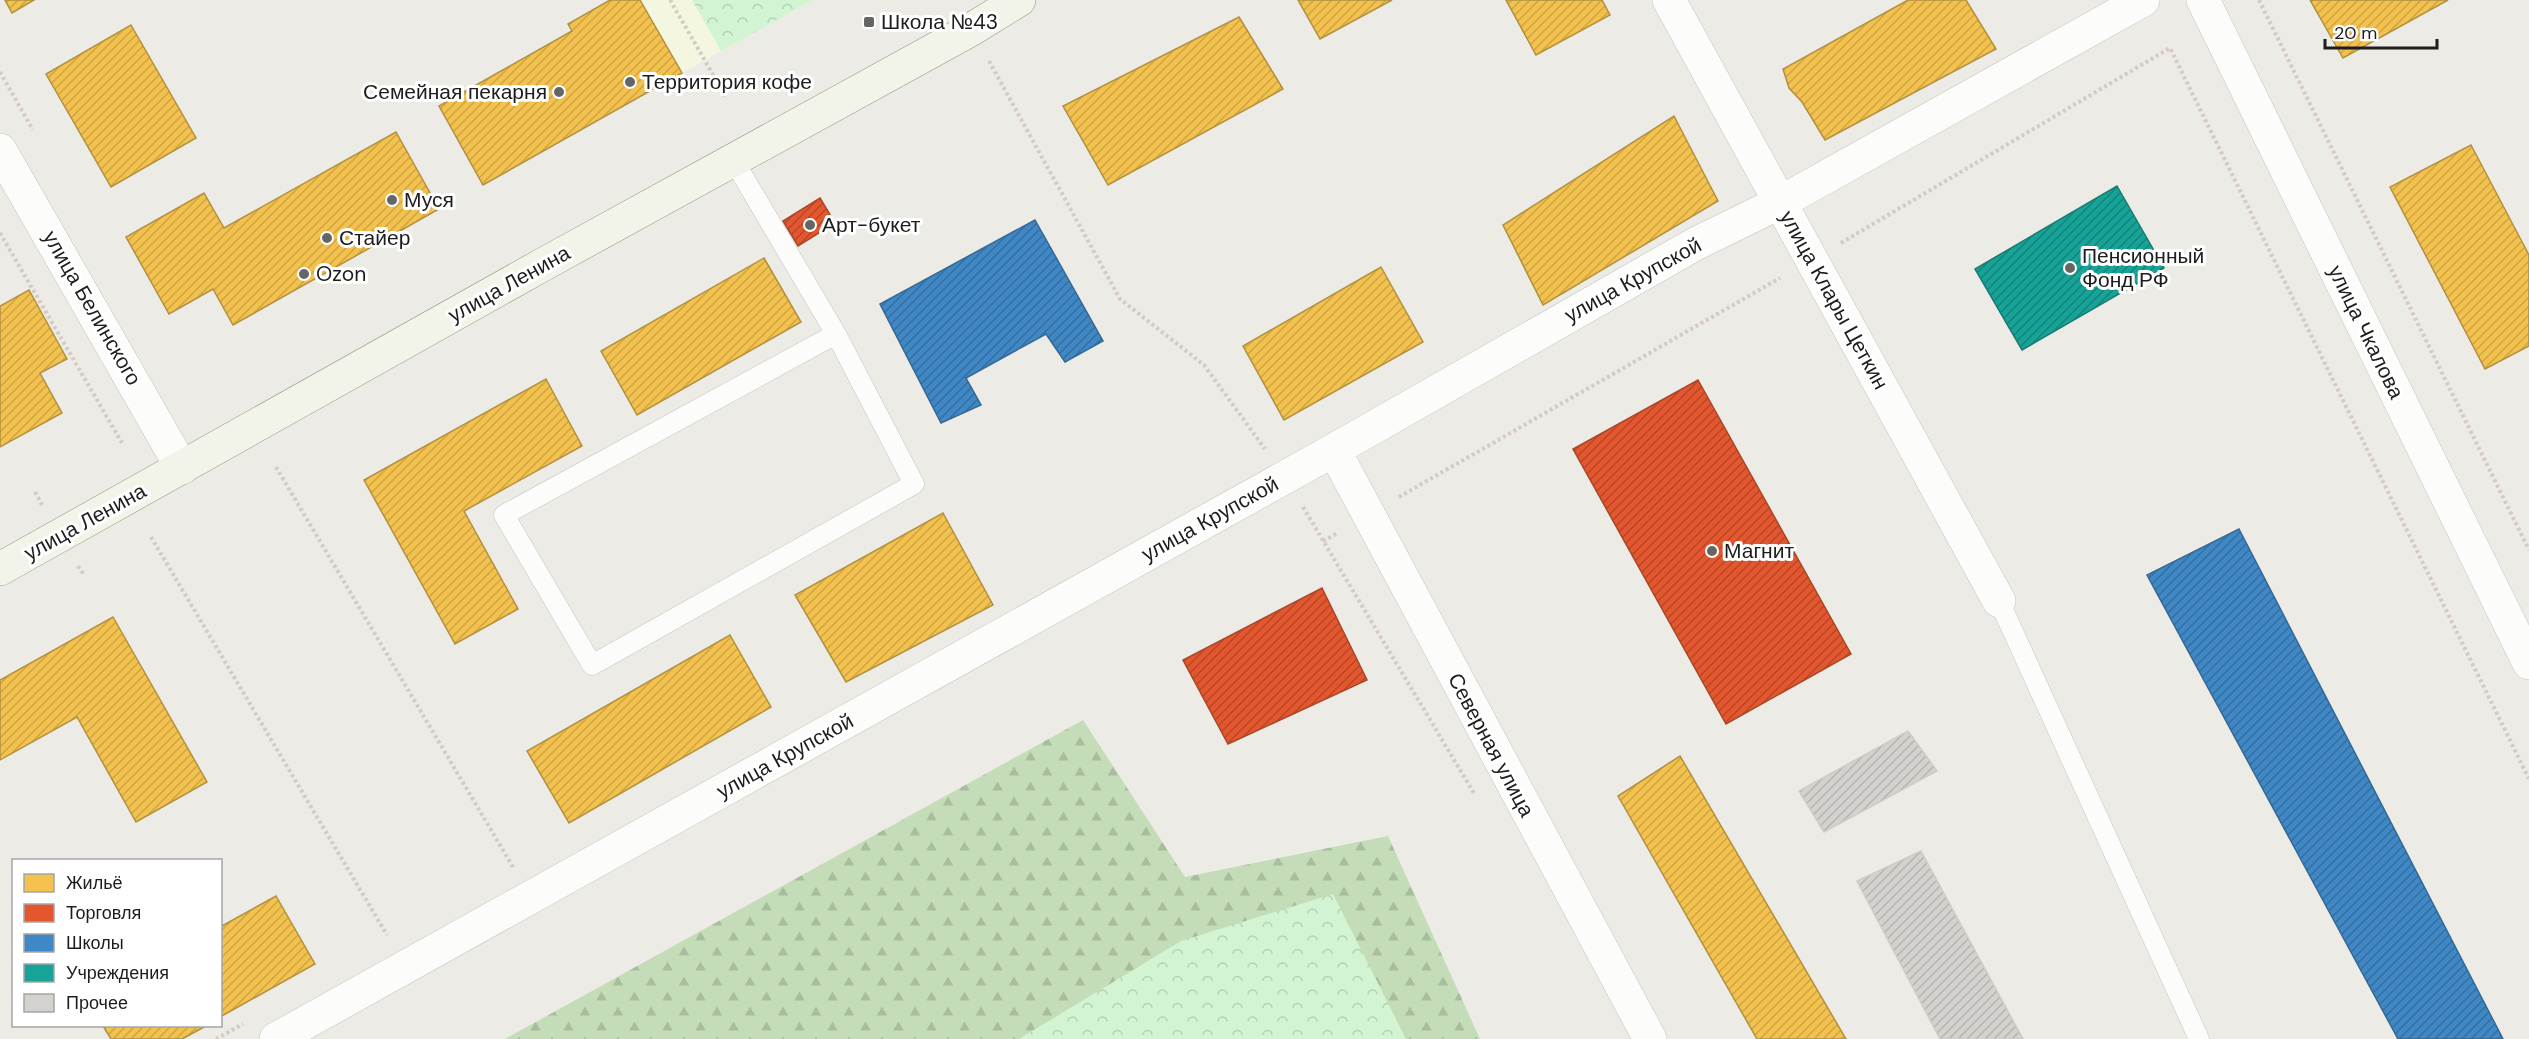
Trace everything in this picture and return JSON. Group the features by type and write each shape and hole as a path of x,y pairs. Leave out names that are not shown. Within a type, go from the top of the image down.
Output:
{"main road":[{"name":"улица Ленина","path":"0,569 544,264 972,29 1019,0"}],"street":[{"name":"улица Клары Цеткин","path":"1669,0 1999,601"},
{"name":"улица Крупской","path":"276,1039 1334,450 1696,243 1780,202 2142,0"},
{"name":"улица Чкалова","path":"2203,0 2529,663"},
{"name":"улица Белинского","path":"0,150 158,422 182,468"},
{"name":"Северная улица","path":"1334,450 1650,1039"}],"lane":[{"path":"734,161 836,334 914,484 592,665 504,515 836,334"},
{"path":"1999,601 2199,1039"}],"path":[{"path":"670,0 727,99"},
{"path":"2259,0 2529,550"},
{"path":"1323,541 1812,260 2170,48 2529,779"},
{"path":"0,233 122,443"},
{"path":"276,467 532,897"},
{"path":"151,537 407,967"}],"shaded area":[{"path":"640,0 813,0 682,73"}],"green space":[{"path":"692,0 813,0 721,51"},
{"path":"1083,720 1185,877 1388,836 1480,1039 505,1039"},
{"path":"1333,894 1406,1039 1019,1039 1181,941"}],"building: Жильё":[{"path":"5,0 34,0 12,13"},
{"path":"610,0 640,0 682,73 483,185 439,106 572,31 568,24"},
{"path":"1298,0 1392,0 1320,39"},
{"path":"1506,0 1602,0 1610,15 1536,55"},
{"path":"1908,0 1966,0 1996,49 1825,140 1802,102 1789,88 1783,69"},
{"path":"2310,0 2448,0 2343,58"},
{"path":"1239,17 1283,89 1108,185 1063,106"},
{"path":"131,25 196,138 111,187 46,74"},
{"path":"1674,116 1718,201 1543,305 1503,225"},
{"path":"396,132 439,209 233,325 213,289 169,314 126,237 204,193 224,228"},
{"path":"2471,145 2529,255 2529,346 2485,369 2390,187"},
{"path":"764,258 801,322 637,415 601,351"},
{"path":"1381,267 1423,342 1284,420 1243,346"},
{"path":"29,290 67,359 40,373 62,413 0,447 0,306"},
{"path":"546,379 582,446 464,511 518,609 455,644 364,480"},
{"path":"943,513 993,605 846,682 795,595"},
{"path":"113,617 207,782 136,822 77,717 0,760 0,680"},
{"path":"730,635 771,707 569,823 527,751"},
{"path":"1680,756 1846,1039 1757,1039 1618,796"},
{"path":"276,896 315,964 222,1016 222,926"},
{"path":"104,1027 204,1027 182,1039 111,1039"}],"building: Торговля":[{"path":"820,198 835,223 798,246 783,221"},
{"name":"Магнит","path":"1698,380 1851,654 1726,724 1573,449"},
{"path":"1322,588 1367,680 1228,744 1183,660"}],"building: Школы":[{"path":"1035,220 1103,341 1065,362 1046,334 966,378 981,405 941,423 880,304"},
{"path":"2239,529 2503,1039 2398,1039 2147,575"}],"building: Учреждения":[{"name":"Пенсионный Фонд РФ","path":"2117,186 2164,268 2022,350 1975,269"}],"building: Прочее":[{"path":"1908,731 1937,771 1824,832 1799,791"},
{"path":"1921,851 2023,1039 1940,1039 1857,881"}],"place":[{"name":"Школа №43","path":"869,22"},
{"name":"Территория кофе","path":"630,82"},
{"name":"Семейная пекарня","path":"559,92"},
{"name":"Муся","path":"392,200"},
{"name":"Арт-букет","path":"810,225"},
{"name":"Стайер","path":"327,238"},
{"name":"Пенсионный Фонд РФ","path":"2070,268"},
{"name":"Ozon","path":"304,274"},
{"name":"Магнит","path":"1712,551"}]}
